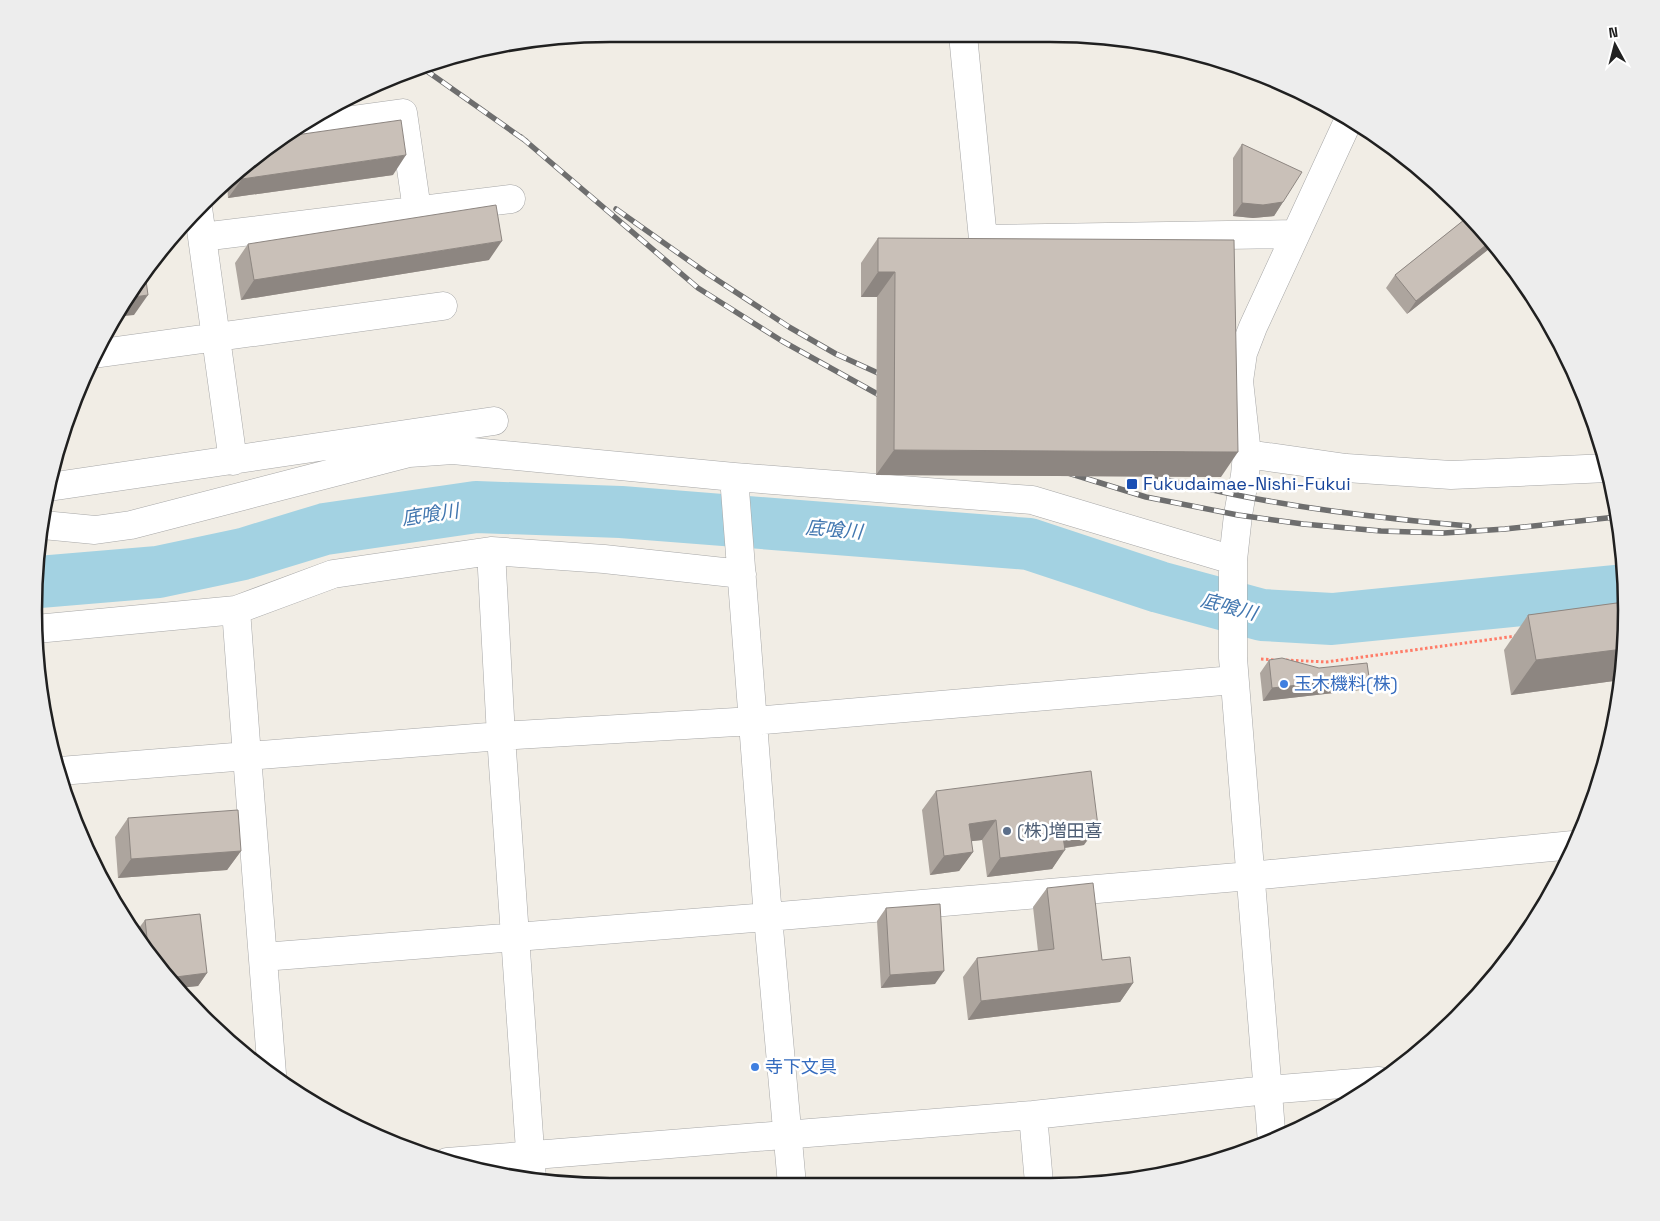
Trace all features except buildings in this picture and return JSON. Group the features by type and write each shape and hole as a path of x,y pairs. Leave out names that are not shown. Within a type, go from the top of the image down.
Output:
{"street":[{"path":"964,43 983,239 1294,234"},
{"path":"316,125 404,113 417,210"},
{"path":"1271,1133 1234,663 1233,565 1238,515 1246,476 1247,454 1239,381 1243,353 1294,234 1346,126"},
{"path":"199,219 417,210 511,198"},
{"path":"198,220 233,460"},
{"path":"105,353 443,306"},
{"path":"56,486 494,421"},
{"path":"49,526 95,530 131,525 409,453 453,450 734,477 1032,500 1233,565"},
{"path":"1247,454 1346,468 1451,475 1599,468"},
{"path":"734,477 768,917 791,1178"},
{"path":"43,628 236,610 333,574 491,551 604,559 742,574"},
{"path":"491,551 501,736 531,1167"},
{"path":"236,610 271,1066"},
{"path":"66,771 501,736 753,721 1234,663"},
{"path":"263,957 1250,876 1566,846"},
{"path":"485,1164 531,1167 787,1134 1033,1115 1267,1090 1366,1082"},
{"path":"1033,1115 1039,1178"}],"path":[{"path":"1234,663 1326,662 1518,636"}],"waterway":[{"name":"底喰川","path":"44,582 158,572 243,554 325,529 476,507 621,512 1029,544 1159,587 1262,615 1332,619 1617,591"}],"railway":[{"path":"429,73 526,141"},
{"path":"521,137 698,288 782,341 890,401"},
{"path":"616,209 705,272 789,327 836,354 889,378"},
{"path":"1065,472 1146,497 1238,515 1303,524 1381,531 1444,533 1505,529 1610,518"},
{"path":"1137,472 1170,481 1303,507 1469,526"}],"place":[{"name":"Fukudaimae-Nishi-Fukui","path":"1132,484"},
{"name":"玉木機料(株)","path":"1284,684"},
{"name":"(株)増田喜","path":"1007,831"},
{"name":"寺下文具","path":"755,1067"}]}
